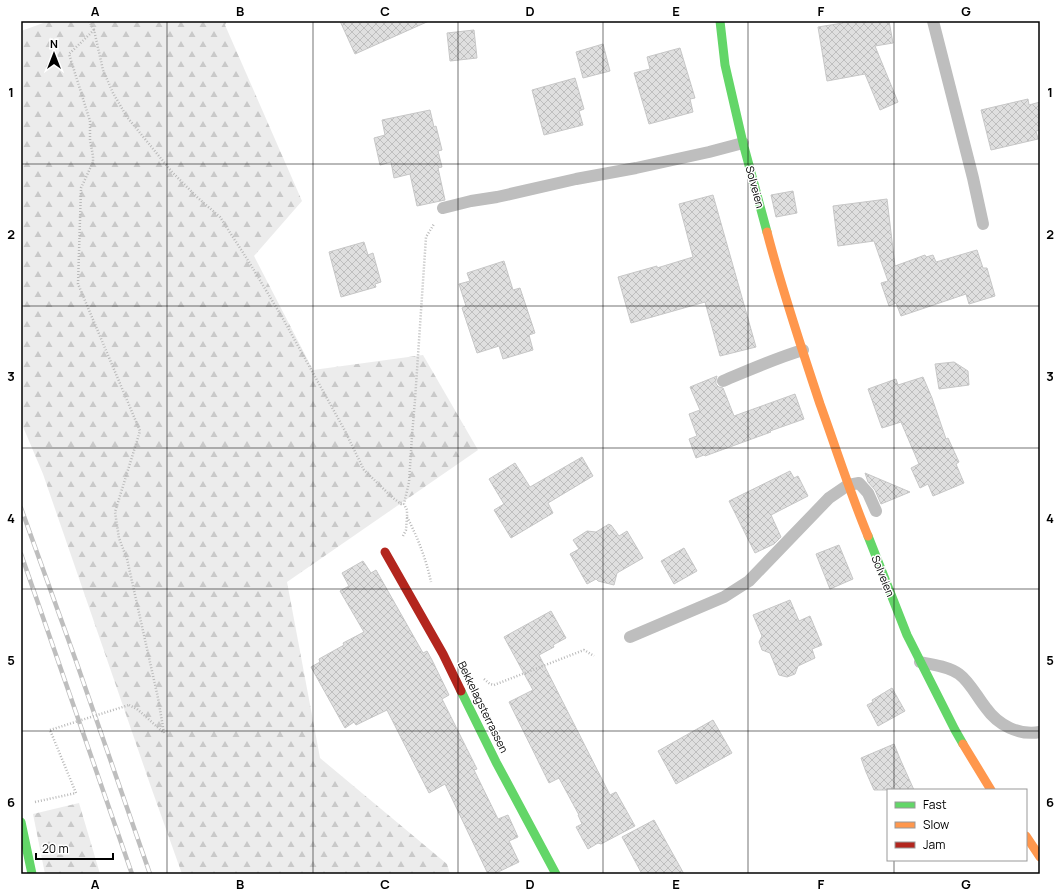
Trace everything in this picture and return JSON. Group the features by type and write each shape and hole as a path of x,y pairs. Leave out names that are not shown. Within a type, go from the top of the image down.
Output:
{"main road":[{"name":"Solveien","path":"720,21 725,65 743,143 774,259 848,485 907,635 955,730 990,789"},
{"name":"Bekkelagsterrassen","path":"385,552 443,654 496,762 556,874"},
{"path":"21,822 32,874"},
{"path":"1027,838 1040,857"}],"lane":[{"path":"933,21 984,224"},
{"path":"443,208 576,179 636,168 743,143"},
{"path":"723,381 755,367 803,350"},
{"path":"630,637 724,597 749,581 829,498 848,485 859,483 868,493 876,511"},
{"path":"920,662 949,668 958,673 967,682 987,710 1004,725 1011,729 1028,733 1040,732"}],"path":[{"path":"89,21 94,30 103,70 127,117 172,172 220,217 282,317 344,429 364,470 393,498 401,504 404,504"},
{"path":"35,802 76,793 50,730 129,705 137,709 164,733 158,698 128,559 119,538 115,512 140,432 78,284 81,188 93,162 93,156 90,140 90,121 69,54 94,30"},
{"path":"385,552 399,544 406,530 407,510 404,504 408,482 415,400 426,237 443,208"},
{"path":"407,517 418,538 428,566 432,586"},
{"path":"483,676 486,681 494,685 584,650 594,656"}],"green space":[{"path":"49,21 227,21 225,25 302,201 254,256 313,370 423,355 478,450 287,582 320,758 447,864 450,874 182,874 43,474 21,422 21,31"},
{"path":"79,803 100,874 45,874 33,814"}],"building":[{"path":"340,21 429,21 355,54"},
{"path":"842,21 889,21 893,43 875,46 898,102 880,110 865,74 827,81 818,27 843,23"},
{"path":"474,30 477,58 450,61 447,33"},
{"path":"603,44 610,71 583,78 576,52"},
{"path":"680,48 695,98 690,99 693,112 649,124 634,73 650,69 647,57"},
{"path":"575,78 584,109 579,111 583,125 544,135 532,90"},
{"path":"1028,99 1029,105 1040,102 1040,130 1036,131 1038,139 991,150 981,110"},
{"path":"430,110 442,150 438,151 442,167 438,168 445,200 417,206 410,174 394,178 391,162 380,165 374,138 385,135 382,120"},
{"path":"793,191 797,213 776,217 771,195"},
{"path":"713,195 756,347 720,356 705,302 631,323 618,277 657,266 657,268 693,257 679,204"},
{"path":"887,199 895,266 925,255 926,257 933,255 936,262 977,250 983,268 987,268 995,296 969,304 966,294 901,316 896,303 889,306 881,283 888,281 874,241 838,246 833,206"},
{"path":"364,242 368,255 373,253 381,282 375,284 376,287 341,297 329,252"},
{"path":"504,261 513,290 520,288 535,333 529,335 533,350 503,359 499,346 477,353 462,308 466,306 459,284 470,281 467,273"},
{"path":"954,362 968,371 969,385 939,389 935,364"},
{"path":"717,376 716,384 723,388 734,416 795,394 804,419 696,458 689,439 697,436 689,414 700,410 690,387"},
{"path":"923,377 946,439 948,438 959,462 956,464 964,483 933,496 928,484 920,488 911,468 919,464 901,422 882,428 868,389 896,379 898,385"},
{"path":"582,457 593,476 548,503 553,513 511,538 494,510 504,504 489,479 515,463 530,487"},
{"path":"790,471 794,478 798,476 808,496 771,515 781,537 774,544 755,553 729,501"},
{"path":"865,473 910,492 881,504 875,490 868,482"},
{"path":"609,524 619,536 627,531 643,558 617,573 614,585 598,581 596,579 587,584 570,554 579,549 573,540 587,531 596,532"},
{"path":"839,545 853,579 830,589 816,554"},
{"path":"684,548 697,571 674,584 661,561"},
{"path":"363,561 371,573 376,570 423,653 427,651 449,695 442,699 477,769 474,770 498,819 508,815 518,837 509,841 519,862 494,874 488,874 445,784 429,793 387,710 356,725 354,722 345,728 311,667 320,662 319,659 344,645 343,643 364,632 340,591 349,586 342,573"},
{"path":"790,600 799,621 810,616 822,645 812,649 815,658 798,666 795,674 787,677 779,675 770,653 762,650 759,642 762,636 753,615"},
{"path":"551,611 566,638 553,645 554,647 539,655 610,795 616,792 635,826 601,844 598,843 588,849 576,827 582,824 579,815 559,778 549,783 509,702 533,690 504,637"},
{"path":"892,688 905,711 878,726 867,705 873,702 872,700"},
{"path":"713,720 732,753 676,784 658,751"},
{"path":"894,744 914,789 874,790 861,758"},
{"path":"654,820 684,874 642,874 622,837"}],"railway":[{"path":"21,508 150,874"},
{"path":"21,554 132,874"}],"traffic: fast":[{"path":"720,21 725,65 743,143 767,232"},
{"path":"868,536 907,635 963,744"},
{"path":"461,691 496,762 556,874"},
{"path":"21,822 32,874"}],"traffic: slow":[{"path":"767,232 785,297 813,383 849,487 868,536"},
{"path":"963,744 990,789"},
{"path":"1027,838 1040,857"}],"traffic: jam":[{"path":"385,552 443,654 461,691"}]}
